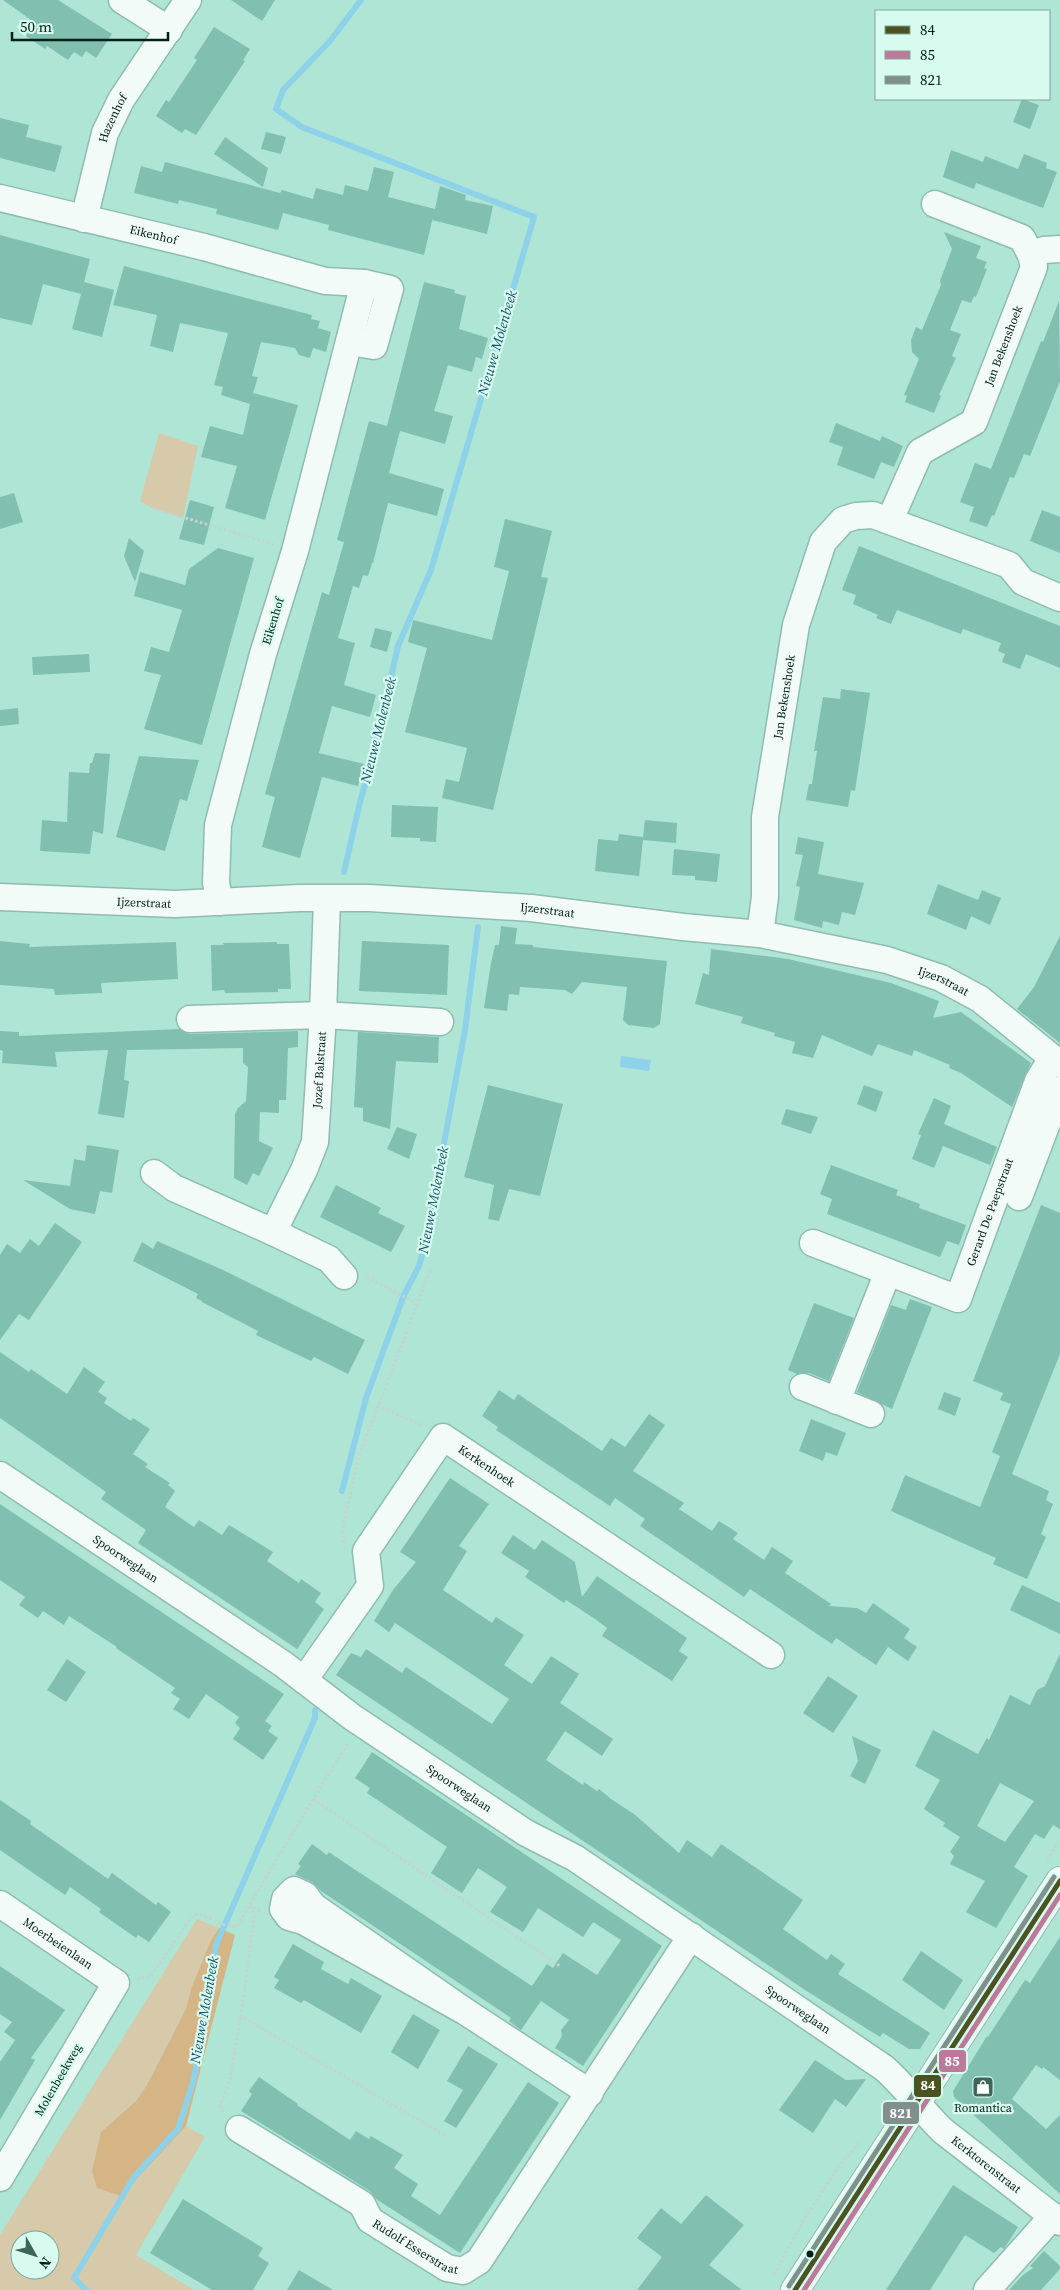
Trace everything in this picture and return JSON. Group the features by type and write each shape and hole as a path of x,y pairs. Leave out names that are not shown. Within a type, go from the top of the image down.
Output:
{"main road":[{"path":"795,2290 1060,1881"}],"street":[{"path":"122,0 169,30"},
{"name":"Hazenhof","path":"84,219 105,133 121,100 188,0"},
{"name":"Eikenhof","path":"0,198 204,248 325,281 364,283 295,551 263,654 218,825 216,883 220,902"},
{"path":"935,204 1022,238 1031,255 1044,250 1060,249"},
{"name":"Jan Bekenshoek","path":"890,520 920,452 974,422 1034,267 1031,255"},
{"name":"Jan Bekenshoek","path":"760,934 764,897 765,817 774,751 796,625 824,542 834,528 843,520 856,516 873,515 890,520 1009,565 1023,582 1060,598"},
{"name":"Ijzerstraat","path":"0,897 175,904 299,898 370,898 531,908 683,927 760,934 887,960 941,978 980,999 1056,1061"},
{"name":"Jozef Balstraat","path":"273,1232 304,1170 315,1142 323,1015 327,899"},
{"path":"190,1019 323,1015 440,1022"},
{"name":"Gerard De Paepstraat","path":"813,1242 958,1299 1038,1081 1056,1061"},
{"path":"1019,1197 1060,1089"},
{"path":"154,1173 174,1188 329,1259 344,1276"},
{"path":"837,1401 888,1272"},
{"path":"803,1387 871,1414"},
{"path":"304,1680 370,1586 366,1551 443,1436"},
{"name":"Kerkenhoek","path":"443,1436 771,1655"},
{"name":"Spoorweglaan","path":"0,1475 283,1664 361,1723 526,1833 575,1858 884,2068 904,2086 916,2102"},
{"name":"Moerbeienlaan","path":"0,1904 116,1983"},
{"path":"283,1909 289,1917 303,1921 466,2012 590,2093"},
{"name":"Rudolf Esserstraat","path":"239,2129 362,2204 370,2220 439,2264 447,2268 463,2271 479,2261 691,1936"},
{"name":"Molenbeekweg","path":"0,2178 116,1983"},
{"name":"Kerktorenstraat","path":"916,2102 950,2136 1056,2219"},
{"path":"987,2290 1056,2219"}],"path":[{"path":"152,508 295,551"},
{"path":"345,1551 342,1532 358,1459 431,1268"},
{"path":"344,1276 364,1275 417,1303"},
{"path":"378,1406 443,1436"},
{"path":"116,1983 151,1976 190,1919 196,1914 203,1914 229,1928 237,1926 251,1906 313,1798 361,1723"},
{"path":"313,1798 560,1966"},
{"path":"251,1906 261,1912 283,1909"},
{"path":"239,2129 229,2123 220,2106 230,2080 241,2016 254,1917 251,1906"},
{"path":"241,2016 446,2136"}],"shaded area":[{"path":"159,433 198,446 183,518 152,508 140,501"},
{"path":"197,1919 219,1928 210,1942 191,1989 186,2009 147,2085 136,2101 101,2132 121,2196 186,2126 205,2137 136,2255 194,2290 0,2290 0,2235"},
{"path":"219,1928 235,1935 186,2126 121,2196 97,2188 92,2171 101,2132 136,2101 147,2085 186,2009 191,1989 210,1942"}],"water":[{"path":"621,1056 651,1060 649,1071 620,1067"}],"building":[{"path":"3,0 58,0 112,34 96,58 86,51 82,57 74,52 68,60 47,46 45,49 26,36 34,22"},
{"path":"231,0 275,0 262,21"},
{"path":"214,27 250,49 243,60 245,61 196,135 185,129 182,133 156,116 166,100 169,102 197,60 194,58"},
{"path":"1022,100 1039,105 1030,129 1013,122"},
{"path":"0,118 29,125 26,137 62,146 55,172 0,158"},
{"path":"266,132 286,137 281,154 261,149"},
{"path":"225,137 268,168 263,187 214,154"},
{"path":"951,150 983,162 985,156 1018,169 1024,154 1047,163 1046,168 1057,172 1043,208 976,183 974,189 943,177"},
{"path":"165,162 280,193 282,190 313,199 316,188 343,195 345,185 368,191 374,167 394,172 388,197 435,209 440,186 466,195 465,200 493,206 487,234 432,220 424,255 328,230 329,225 283,213 278,230 216,214 217,209 179,200 178,204 134,193 141,166 162,172"},
{"path":"944,232 981,246 976,258 987,262 984,268 987,269 976,297 974,296 971,303 962,300 950,330 961,334 952,356 956,358 939,395 941,396 934,413 905,402 907,396 904,395 919,359 912,352 911,340 916,327 922,330 941,285 940,281 952,249"},
{"path":"0,235 90,259 81,294 43,284 32,325 0,318"},
{"path":"124,266 312,315 311,319 320,321 318,328 331,332 326,352 313,348 310,358 299,355 295,348 261,342 252,376 258,377 253,393 298,405 265,520 225,508 237,466 201,457 210,426 243,435 250,404 221,395 223,387 214,385 228,333 180,323 173,352 150,346 157,315 113,305"},
{"path":"84,282 114,290 102,337 72,329"},
{"path":"424,282 455,290 454,293 466,296 459,329 488,338 482,359 476,357 472,372 448,365 434,411 453,416 445,444 400,431 389,473 444,489 437,516 388,503 368,576 363,575 359,588 353,586 338,638 355,643 344,685 376,695 370,717 332,706 319,753 364,764 358,786 322,777 300,858 262,847 275,797 265,794 322,592 329,595 344,542 337,540 369,421 387,426"},
{"path":"1059,301 1060,381 1030,456 1024,454 1014,478 1010,477 994,516 992,515 987,527 969,521 974,507 960,502 975,463 991,469 1041,341 1043,342"},
{"path":"836,423 880,441 882,436 903,446 894,467 881,462 874,479 837,465 843,447 829,442"},
{"path":"14,493 23,522 0,529 0,497"},
{"path":"190,500 214,507 204,545 179,539"},
{"path":"1042,510 1060,517 1060,553 1030,541"},
{"path":"505,519 552,531 541,577 548,578 493,810 442,798 446,779 459,782 467,748 405,732 427,648 408,642 413,620 492,640 509,571 494,567"},
{"path":"129,538 144,551 135,582 124,556"},
{"path":"859,546 1060,626 1060,668 1026,654 1020,669 1002,662 1005,654 998,651 1001,643 963,629 961,634 897,610 891,624 876,618 878,615 853,604 856,595 842,590"},
{"path":"218,548 254,558 202,745 144,729 161,675 144,671 151,647 169,652 182,610 134,596 140,572 185,585 189,569"},
{"path":"375,628 392,632 387,652 370,647"},
{"path":"89,654 90,672 33,675 32,657"},
{"path":"841,689 870,693 855,791 851,790 848,807 806,800 809,784 812,784 817,751 814,751 823,697 840,699"},
{"path":"18,708 19,724 0,726 0,710"},
{"path":"95,753 110,754 103,834 93,831 90,854 40,851 42,820 67,822 69,772 89,773 90,763 92,763"},
{"path":"139,756 199,760 187,801 180,799 165,851 116,837"},
{"path":"392,805 438,807 436,842 420,841 420,838 391,837"},
{"path":"645,820 677,823 676,843 643,840 639,876 595,871 598,839 618,841 619,834 643,837"},
{"path":"798,837 824,842 818,874 864,883 855,915 842,912 839,925 823,921 822,928 794,920 800,887 796,886 803,855 795,854"},
{"path":"674,849 720,854 717,882 695,880 695,876 672,875"},
{"path":"938,884 978,900 982,890 1001,898 990,925 971,916 966,930 927,914"},
{"path":"501,926 517,928 515,944 667,961 660,1024 654,1028 628,1025 623,1020 627,987 582,982 572,994 565,990 520,987 519,995 509,994 507,1011 484,1008 491,963 495,945 499,945"},
{"path":"1060,936 1060,1043 1017,1009 1034,987"},
{"path":"0,941 30,944 29,947 176,942 178,979 101,983 102,993 55,995 54,989 0,985"},
{"path":"362,941 449,945 447,995 359,991"},
{"path":"277,942 277,944 289,944 291,989 278,989 278,992 225,993 224,990 212,991 211,945"},
{"path":"711,949 788,959 891,983 939,1001 933,1018 961,1012 1031,1063 1012,1107 961,1073 949,1068 950,1065 914,1050 912,1056 878,1044 872,1056 822,1035 813,1058 792,1053 795,1042 774,1036 775,1033 741,1023 743,1017 695,1004 703,973 709,975"},
{"path":"180,1029 190,1034 298,1031 298,1047 288,1048 286,1100 279,1100 279,1113 260,1112 259,1141 273,1148 259,1176 253,1173 247,1185 234,1178 235,1114 238,1108 246,1101 248,1067 243,1063 243,1048 127,1050 124,1080 129,1081 124,1118 98,1114 108,1050 55,1052 57,1067 2,1063 3,1051 0,1050 0,1031 19,1032 19,1036"},
{"path":"358,1032 439,1037 438,1063 396,1061 390,1129 363,1121 363,1108 354,1107"},
{"path":"488,1085 563,1104 540,1196 509,1189 499,1221 488,1219 494,1185 464,1177"},
{"path":"864,1085 883,1092 876,1112 857,1104"},
{"path":"934,1098 951,1106 944,1124 997,1147 990,1165 943,1146 934,1168 912,1159 921,1135 918,1134"},
{"path":"786,1109 818,1117 811,1134 781,1124"},
{"path":"397,1127 417,1134 409,1159 387,1149"},
{"path":"87,1145 119,1150 112,1193 100,1191 95,1214 70,1209 23,1180 70,1186 74,1159 85,1161"},
{"path":"831,1165 898,1190 896,1195 920,1204 919,1208 966,1225 959,1245 947,1241 940,1257 827,1214 832,1199 820,1194"},
{"path":"336,1185 381,1208 378,1213 405,1226 391,1252 320,1217"},
{"path":"1041,1205 1060,1213 1060,1354 1012,1474 1049,1491 1046,1500 1053,1504 1041,1534 1046,1537 1027,1579 993,1564 996,1558 891,1511 905,1475 980,1507 1000,1456 992,1452 1011,1404 1000,1400 1003,1393 973,1381"},
{"path":"55,1223 82,1242 29,1320 19,1314 0,1340 0,1255 7,1244 20,1253 30,1239 39,1246"},
{"path":"157,1241 223,1270 365,1340 348,1374 314,1357 311,1361 256,1335 258,1331 196,1298 198,1294 133,1261 142,1242 153,1249"},
{"path":"910,1299 932,1307 892,1409 857,1392 891,1305 906,1310"},
{"path":"814,1303 854,1318 829,1381 809,1373 797,1374 788,1370"},
{"path":"0,1352 29,1372 31,1369 67,1394 84,1367 105,1382 98,1392 107,1398 104,1403 131,1421 133,1418 150,1429 133,1454 148,1464 145,1467 170,1483 168,1485 175,1491 165,1507 194,1527 199,1520 222,1535 229,1525 273,1552 267,1561 299,1583 301,1579 321,1593 315,1602 324,1609 297,1649 138,1543 146,1530 101,1499 106,1492 0,1418"},
{"path":"499,1390 514,1400 518,1394 602,1451 611,1438 625,1447 649,1414 665,1425 633,1471 684,1503 679,1509 712,1531 719,1521 738,1533 733,1539 764,1560 772,1547 793,1561 785,1573 831,1604 829,1606 857,1608 866,1613 873,1603 910,1629 904,1638 917,1647 908,1661 888,1647 876,1665 836,1638 832,1644 750,1589 744,1597 640,1526 645,1519 615,1498 610,1506 496,1430 498,1427 482,1416"},
{"path":"944,1392 961,1398 955,1416 938,1409"},
{"path":"811,1419 846,1433 837,1456 826,1452 823,1461 799,1451"},
{"path":"450,1478 489,1504 459,1546 467,1551 443,1590 492,1623 496,1617 524,1635 504,1665 532,1684 551,1656 579,1674 560,1703 613,1739 602,1756 565,1731 546,1760 583,1785 584,1782 597,1791 599,1789 634,1814 679,1853 687,1840 712,1857 721,1844 803,1900 783,1929 827,1960 831,1954 845,1964 838,1974 930,2033 920,2049 909,2049 883,2033 880,2037 805,1990 336,1675 351,1653 361,1657 366,1649 402,1673 406,1667 492,1724 509,1699 395,1623 389,1632 374,1621 393,1590 416,1562 400,1552"},
{"path":"0,1504 284,1694 265,1721 272,1726 268,1731 278,1738 263,1760 233,1739 240,1728 235,1723 239,1717 206,1694 189,1719 173,1709 180,1699 171,1693 175,1688 117,1647 69,1616 64,1625 43,1611 38,1618 19,1605 25,1597 0,1580"},
{"path":"513,1535 535,1550 542,1540 575,1562 582,1597 597,1576 687,1638 679,1651 688,1657 672,1681 602,1636 607,1628 595,1619 566,1600 564,1603 525,1577 529,1571 501,1553"},
{"path":"1022,1585 1060,1603 1060,1634 1010,1610"},
{"path":"1060,1654 1060,1829 1053,1825 1044,1839 1035,1834 1014,1867 1028,1876 996,1928 966,1912 985,1881 950,1864 954,1856 950,1852 960,1837 943,1826 945,1823 924,1809 940,1780 915,1766 933,1730 978,1754 987,1738 989,1740 1010,1695 1030,1705 1037,1690 1045,1686","holes":["1000,1783 1034,1801 1005,1842 977,1826"]},
{"path":"67,1659 86,1672 66,1702 47,1690"},
{"path":"828,1676 858,1696 833,1733 803,1713"},
{"path":"852,1736 881,1750 865,1784 850,1776 858,1761"},
{"path":"372,1752 662,1946 583,2066 555,2048 562,2036 561,2030 569,2020 541,2001 521,2030 509,2021 511,2018 321,1891 312,1882 295,1874 301,1866 298,1864 312,1844 327,1855 329,1852 532,1986 547,1964 553,1968 563,1953 597,1975 621,1940 593,1922 583,1937 538,1908 523,1932 490,1912 507,1887 478,1868 462,1893 431,1873 447,1847 367,1793 370,1788 355,1778"},
{"path":"0,1800 31,1821 30,1824 108,1879 112,1873 156,1905 158,1902 171,1912 149,1942 138,1935 136,1938 99,1912 101,1909 70,1887 65,1895 0,1850"},
{"path":"1060,1937 1060,2080 1043,2067 1042,2069 1036,2065 1012,2099 1046,2129 1060,2115 1060,2194 954,2097 953,2091 1025,1980 1030,1983"},
{"path":"293,1944 324,1962 321,1969 348,1984 351,1978 382,1996 361,2033 304,2000 301,2003 274,1988 279,1980 274,1977"},
{"path":"921,1951 963,1980 944,2010 902,1980"},
{"path":"0,1966 65,2010 31,2058 35,2060 0,2120 0,2062 15,2040 4,2032 12,2022 0,2014"},
{"path":"413,2014 440,2030 418,2069 391,2052"},
{"path":"468,2046 498,2064 456,2128 444,2121 463,2090 447,2081"},
{"path":"815,2060 846,2080 866,2079 846,2107 835,2099 813,2133 779,2110"},
{"path":"259,2077 350,2140 356,2131 369,2139 371,2136 403,2155 394,2168 418,2184 411,2196 440,2215 528,2082 559,2103 460,2253 376,2199 370,2191 241,2111 252,2094 249,2091"},
{"path":"953,2185 1018,2227 1004,2249 1001,2247 994,2253 965,2235 930,2290 886,2290"},
{"path":"706,2195 744,2225 709,2265 742,2290 637,2290 662,2257 637,2238 661,2208 681,2224"},
{"path":"183,2199 263,2248 258,2256 269,2263 253,2290 212,2290 150,2253"},
{"path":"1044,2251 1060,2266 1060,2269 1041,2290 1009,2290 1023,2275 1033,2268 1030,2266"},
{"path":"299,2270 333,2290 287,2290"}],"waterway":[{"name":"Nieuwe Molenbeek","path":"344,872 360,802 377,741 398,646 431,570 534,217 302,127 276,109 283,90 330,41 361,0"},
{"name":"Nieuwe Molenbeek","path":"342,1491 366,1398 404,1295 419,1266 427,1235 465,1030 478,927"},
{"name":"Nieuwe Molenbeek","path":"86,2290 74,2278 134,2177 178,2129 192,2086 202,2039 216,1945 315,1718 315,1710"}],"transit line":[{"name":"821","path":"789,2286 1054,1877"},
{"name":"84","path":"795,2290 1060,1881"},
{"name":"85","path":"804,2290 1060,1895"}],"place":[{"name":"Romantica","path":"983,2087"}]}
